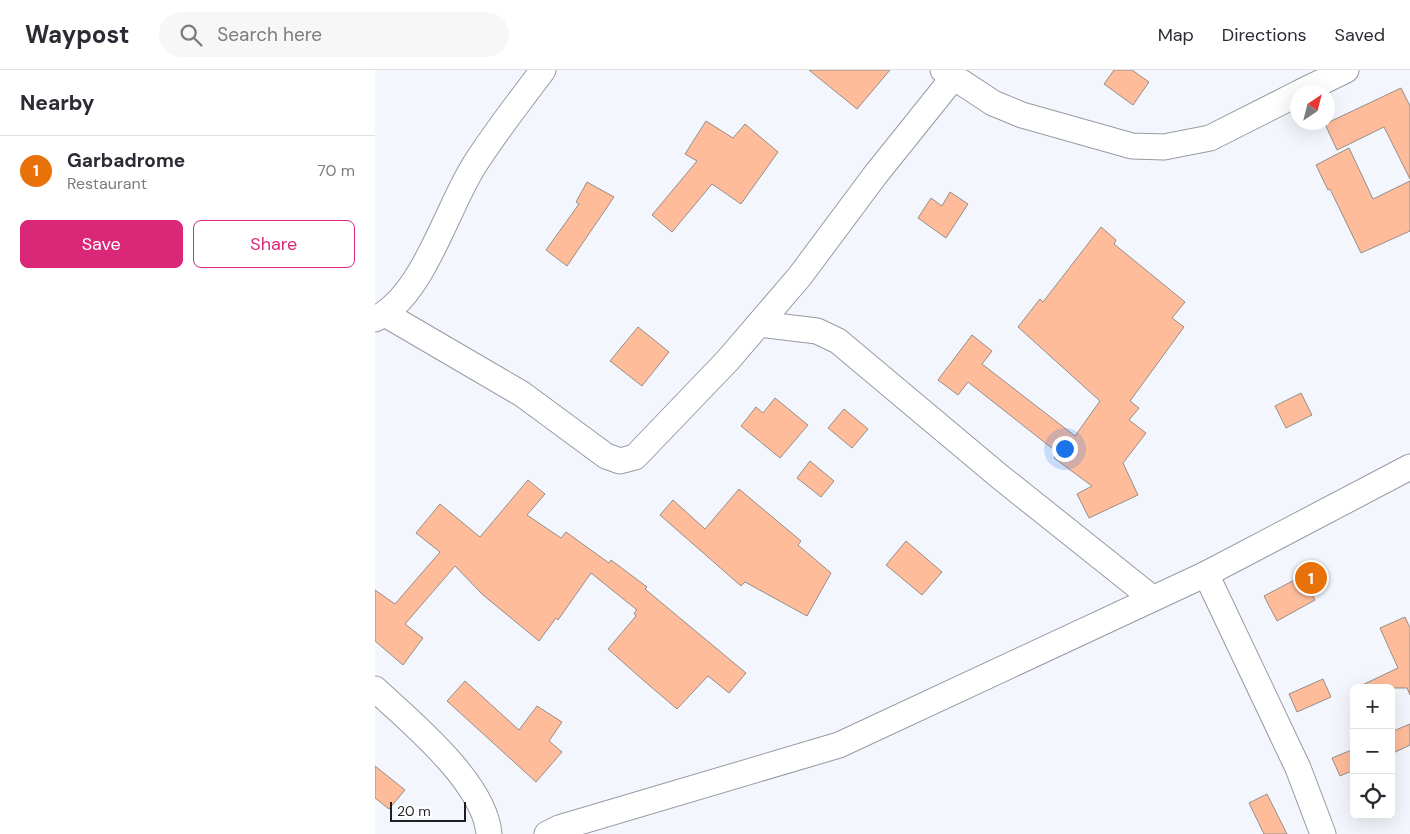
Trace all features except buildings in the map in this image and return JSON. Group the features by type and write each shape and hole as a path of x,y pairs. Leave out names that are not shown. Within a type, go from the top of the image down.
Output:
{"street":[{"path":"543,70 475,164 413,284 380,317 522,394 606,456 620,461 635,457 759,324 800,276 948,74 993,103 1022,115 1132,146 1164,146 1210,138 1290,98"},
{"path":"1315,85 1346,70"},
{"path":"759,324 817,331 838,340 999,476 1151,598"},
{"path":"547,834 559,828 839,745 1206,574 1410,467"},
{"path":"1206,574 1298,768 1323,834"},
{"path":"375,689 432,742 476,794 488,826 489,834"}],"place":[{"name":"Garbadrome","path":"1311,578"}]}
